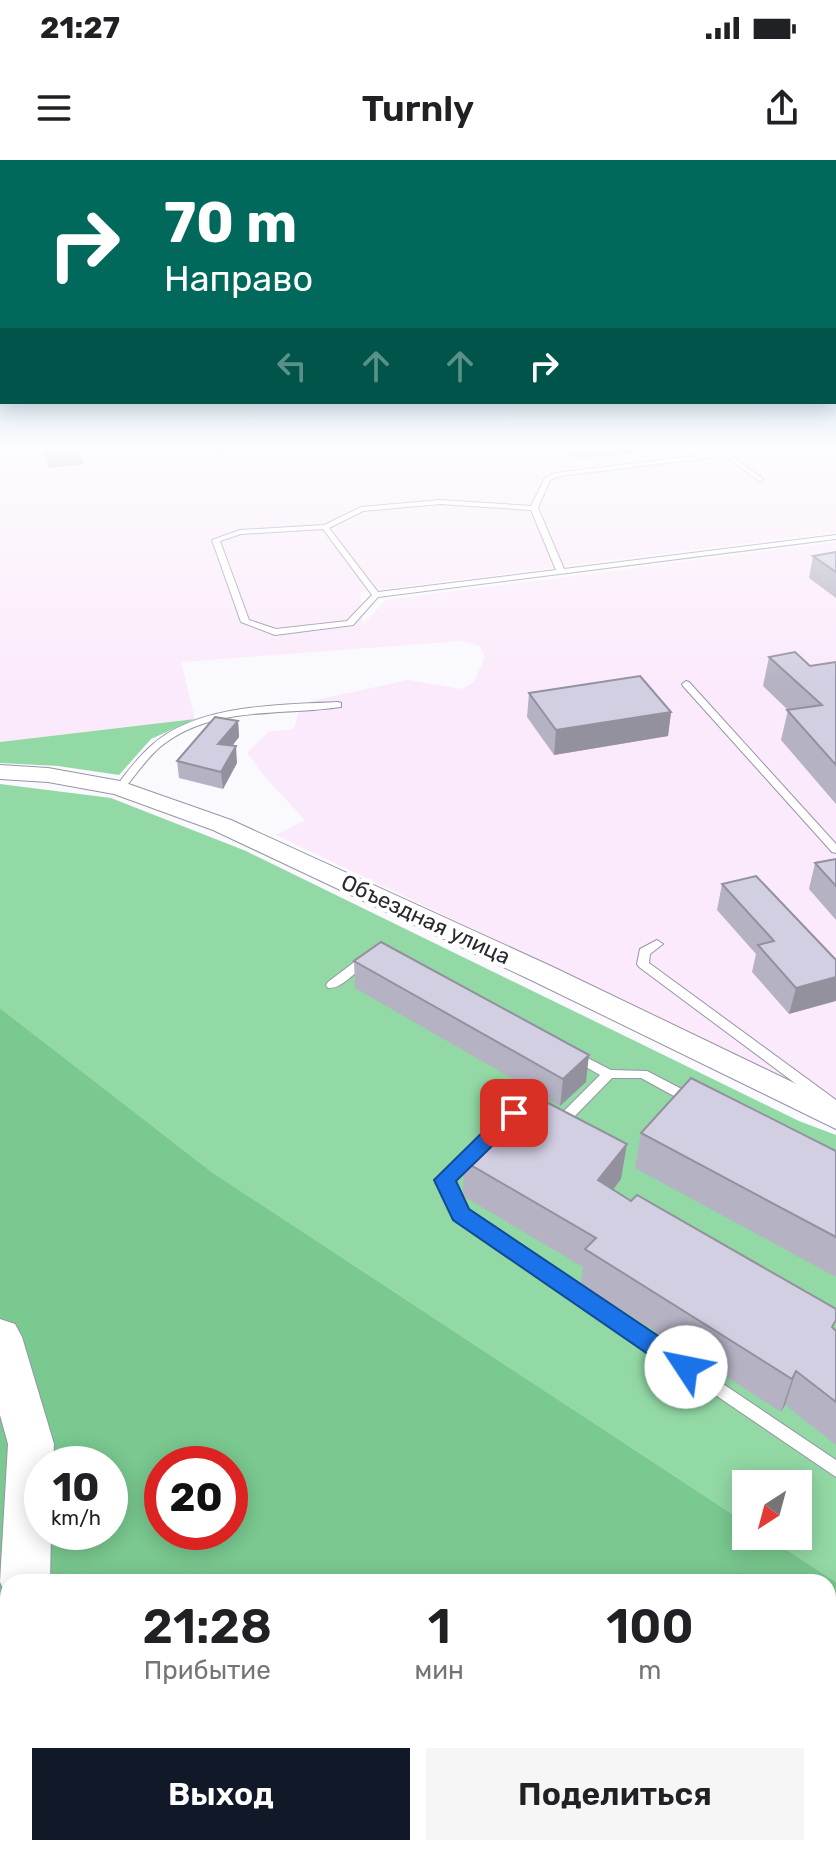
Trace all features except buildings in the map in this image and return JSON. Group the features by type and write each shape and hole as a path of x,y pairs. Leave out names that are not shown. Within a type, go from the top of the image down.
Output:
{"main road":[{"path":"0,1337 31,1444 25,1574"}],"street":[{"name":"Объездная улица","path":"0,772 48,775 120,788 222,825 836,1117"}],"lane":[{"path":"329,525 240,532 216,540 245,622 275,632 350,623 376,595 836,537"},
{"path":"541,525 561,572"},
{"path":"325,527 376,595"},
{"path":"686,684 836,850"},
{"path":"120,788 159,742 200,722 249,710 338,705"},
{"path":"657,944 644,952 643,964 836,1107"},
{"path":"332,985 361,963 375,962"},
{"path":"567,1051 609,1074 643,1074 698,1103"},
{"path":"540,1115 566,1117 609,1074"},
{"path":"504,1122 444,1180 461,1215 836,1469"}],"shaded area":[{"path":"0,525 836,525 836,532 360,592 363,624 386,600 836,542 836,1102 276,835 305,820 247,753 268,732 294,729 298,713 311,701 408,680 462,689 474,682 485,657 480,646 462,641 181,662 195,719 0,742"}],"green space":[{"path":"195,719 151,739 119,775 58,766 0,763 0,742"},
{"path":"0,784 111,798 246,851 799,1121 836,1135 836,1574 824,1574 787,1550 812,1550 812,1470 732,1470 732,1514 212,1172 0,1008"},
{"path":"0,1008 212,1172 732,1514 732,1550 787,1550 824,1574 0,1574"}],"route":[{"path":"514,1113 444,1180 461,1215 686,1367"}]}
